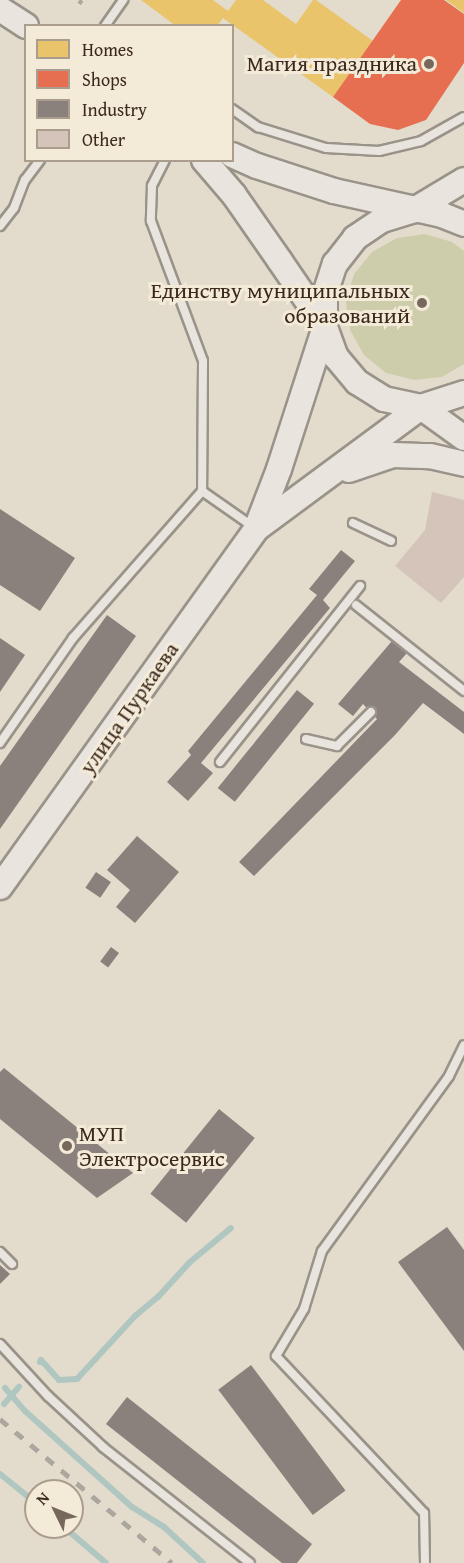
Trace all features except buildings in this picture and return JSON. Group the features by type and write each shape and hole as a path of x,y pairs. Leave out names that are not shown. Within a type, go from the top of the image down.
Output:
{"main road":[{"path":"0,9 24,25"},
{"path":"234,156 257,166 334,190 442,215 464,224"},
{"path":"206,162 234,195 325,327 336,357 357,382 384,399 421,407 464,438"},
{"path":"256,529 279,469 325,327 325,294 335,264 355,238 382,220 414,210 464,180"},
{"path":"256,529 421,407 464,393"},
{"path":"295,501 359,465 393,455 430,456 464,464"},
{"name":"улица Пуркаева","path":"0,887 256,529"}],"lane":[{"path":"108,24 123,0"},
{"path":"234,110 258,127 326,148 379,151 421,141 464,117"},
{"path":"0,226 14,208 25,180 38,162"},
{"path":"0,743 74,638 202,491 202,361 151,221 152,186 164,162"},
{"path":"202,491 256,529"},
{"path":"352,524 391,541"},
{"path":"220,762 360,586"},
{"path":"356,605 464,691"},
{"path":"306,739 337,746 371,712"},
{"path":"424,1563 424,1513 276,1356 304,1309 322,1251 448,1077 464,1045"},
{"path":"0,1252 12,1264"},
{"path":"0,1344 48,1396 103,1447 250,1563"}],"green space":[{"path":"425,234 452,242 464,251 464,364 442,377 414,380 386,373 364,355 350,330 346,302 354,274 372,252 397,238"}],"waterway":[{"path":"40,1362 41,1360 59,1380 77,1379 135,1316 158,1297 190,1262 231,1228"},
{"path":"4,1404 19,1387"},
{"path":"5,1388 25,1411 132,1507 164,1527 203,1563"},
{"path":"0,1474 24,1493"},
{"path":"78,1539 106,1563"}],"railway":[{"path":"0,1419 172,1563"}],"place":[{"name":"Магия праздника","path":"429,64"},
{"name":"Единству муниципальных образований","path":"422,303"},
{"name":"МУП Электросервис","path":"67,1146"}]}
